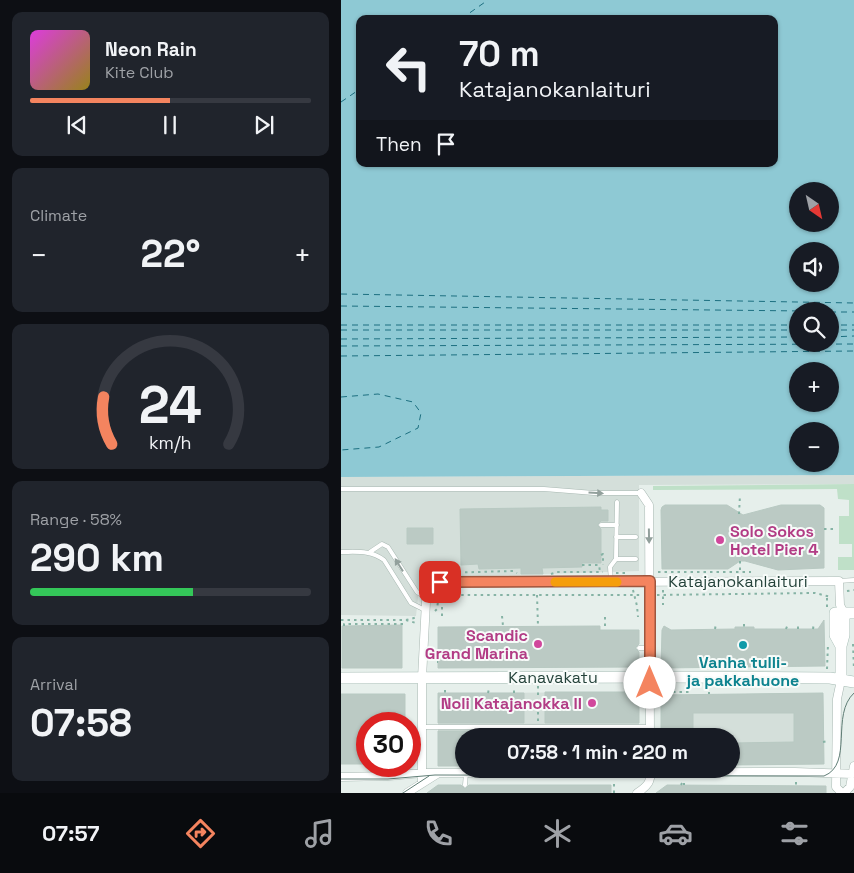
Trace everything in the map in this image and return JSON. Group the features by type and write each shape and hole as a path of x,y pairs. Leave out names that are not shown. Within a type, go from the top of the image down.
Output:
{"main road":[{"path":"841,680 841,646 844,635 843,611"},
{"name":"Kanavakatu","path":"341,678 830,678 854,682"}],"street":[{"path":"641,493 649,505 650,726"},
{"path":"839,581 843,611"},
{"name":"Katajanokanlaituri","path":"425,597 427,583 839,581"},
{"path":"422,783 422,678 425,597"},
{"path":"740,772 836,774 853,770 850,787 843,793 836,787 836,774 837,699 841,680"},
{"path":"409,792 441,773"},
{"path":"341,776 455,773"},
{"path":"640,791 650,781 650,778"}],"lane":[{"path":"341,489 552,489 594,493 641,493"},
{"path":"611,582 610,567 616,559 617,502"},
{"path":"601,524 617,525"},
{"path":"616,537 636,537"},
{"path":"370,552 383,544 388,547 417,592 425,597"},
{"path":"341,552 370,552 378,555 384,560 411,603 425,612"},
{"path":"616,559 636,559"},
{"path":"839,581 854,580"},
{"path":"639,648 650,648"},
{"path":"422,727 650,726"},
{"path":"465,785 466,778"}],"path":[{"path":"739,514 740,495"},
{"path":"823,529 835,529"},
{"path":"601,555 603,554 603,572"},
{"path":"740,561 741,572"},
{"path":"582,565 599,565 599,572"},
{"path":"632,582 638,617"},
{"path":"663,590 663,605"},
{"path":"406,620 437,609 439,594 443,592 576,591"},
{"path":"656,594 821,592 827,596"},
{"path":"442,616 442,596 444,595 643,595"},
{"path":"537,595 538,626"},
{"path":"502,616 503,626"},
{"path":"605,617 605,630"},
{"path":"341,620 406,620 416,623"},
{"path":"344,626 344,624 403,624"},
{"path":"715,630 716,624"},
{"path":"786,629 788,624"},
{"path":"798,624 798,629"},
{"path":"813,629 814,624"},
{"path":"853,641 854,670"},
{"path":"538,677 539,727"},
{"path":"488,693 489,689"},
{"path":"660,692 690,692"},
{"path":"823,742 829,741"},
{"path":"614,779 614,793"}],"shaded area":[{"path":"854,475 854,484 639,485 639,571 420,578 416,616 341,615 341,477"},
{"path":"639,692 639,728 455,728 455,766 438,766 438,693"},
{"path":"823,693 824,764 740,765 740,728 661,728 661,695"}],"green space":[{"path":"854,484 854,570 838,570 838,557 852,557 852,544 839,544 839,516 849,516 849,500 838,499 837,489 653,490 653,486"}],"water":[{"path":"341,0 854,0 854,475 341,477"}],"building":[{"path":"665,505 727,505 743,515 781,505 820,505 824,508 824,568 778,570 740,561 728,569 662,569 661,510"},
{"path":"601,507 601,510 608,510 608,521 601,521 597,525 601,529 601,563 582,563 582,567 542,568 543,574 521,574 521,568 479,569 478,564 461,565 460,509"},
{"path":"407,528 433,528 433,544 407,544"},
{"name":"Vanha tulli- ja pakkahuone","path":"824,620 825,666 661,668 662,630 664,626 671,630 735,629 735,627 754,627 754,629 818,629"},
{"path":"402,625 402,668 342,668 342,626"},
{"name":"Scandic Grand Marina","path":"600,626 600,630 639,630 639,644 635,648 639,652 639,667 438,668 438,627"},
{"name":"Noli Katajanokka II","path":"545,692 639,692 639,723 545,723"},
{"path":"438,693 524,693 524,723 438,723"},
{"path":"823,693 824,764 740,765 740,743 794,742 794,713 693,713 693,728 661,728 661,695"},
{"path":"341,694 405,694 405,712 356,712 356,764 341,764"},
{"path":"438,731 455,731 455,766 438,766"},
{"path":"438,785 461,785 465,789 469,785 611,785 611,793 427,793"},
{"path":"667,785 826,786 826,793 656,793"}],"ferry route":[{"path":"467,15 488,0"},
{"path":"341,102 356,92"},
{"path":"341,294 854,303"},
{"path":"341,306 789,311"},
{"path":"839,312 854,312"},
{"path":"341,325 789,325"},
{"path":"839,325 854,325"},
{"path":"341,330 789,330"},
{"path":"839,330 854,330"},
{"path":"839,337 854,336"},
{"path":"341,339 789,337"},
{"path":"341,346 854,344"},
{"path":"341,356 854,351"},
{"path":"341,397 378,394 413,402 421,413 418,428 379,447 341,450"}],"tram line":[{"path":"341,779 388,779 435,775 824,776 833,770 838,761 843,714 847,702 854,693"},
{"path":"403,793 429,776"}],"slow traffic":[{"path":"555,582 617,582"}],"place":[{"name":"Solo Sokos Hotel Pier 4","path":"720,540"},
{"name":"Scandic Grand Marina","path":"538,644"},
{"name":"Vanha tulli- ja pakkahuone","path":"743,645"},
{"name":"Noli Katajanokka II","path":"592,703"}],"route":[{"path":"440,582 650,581 650,683"}]}
